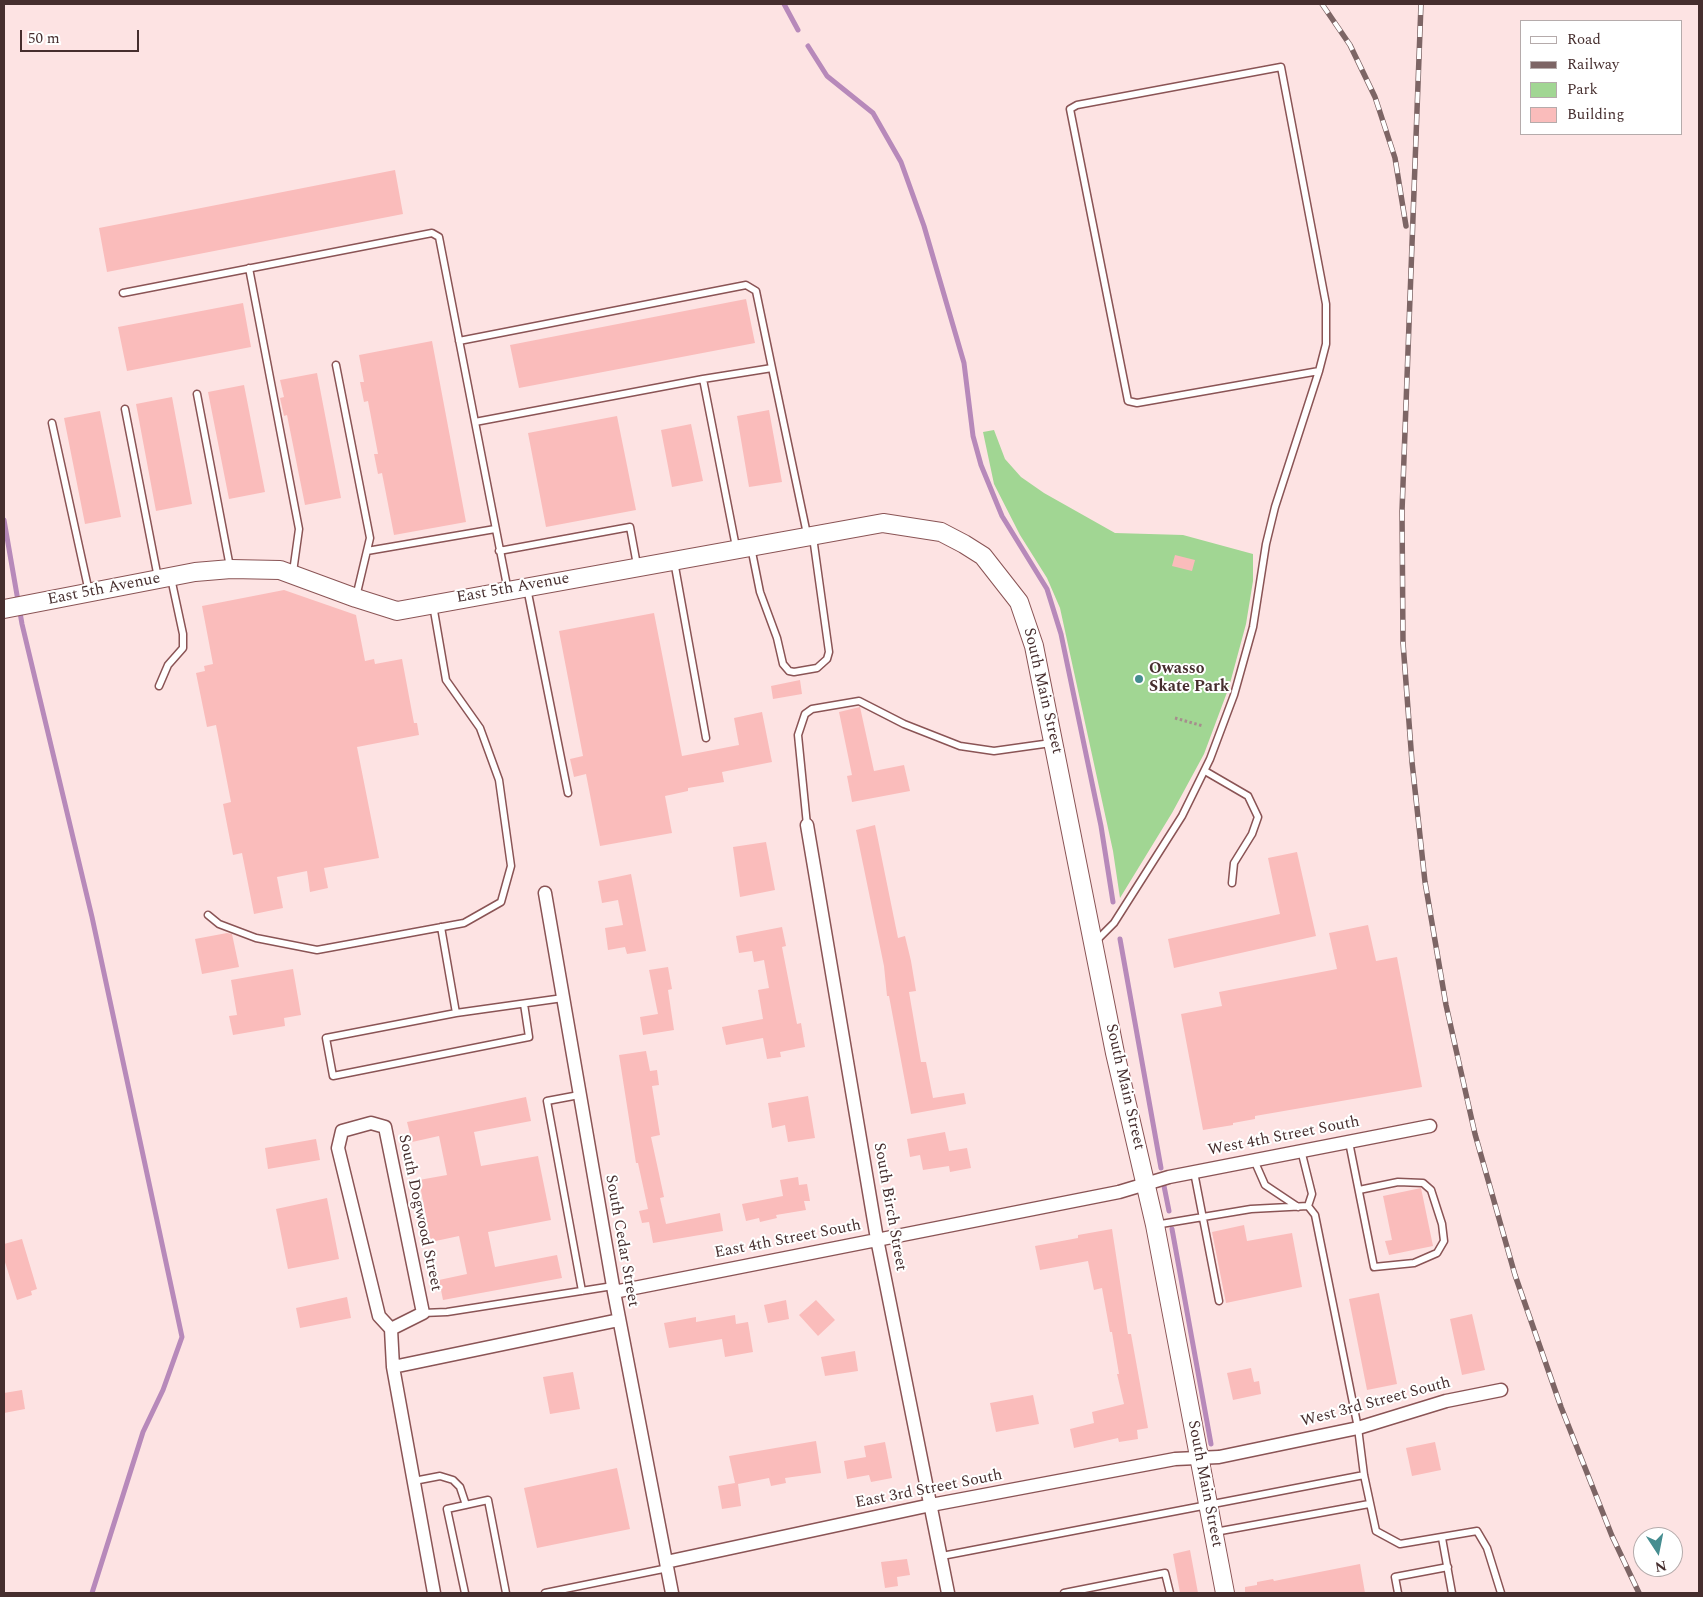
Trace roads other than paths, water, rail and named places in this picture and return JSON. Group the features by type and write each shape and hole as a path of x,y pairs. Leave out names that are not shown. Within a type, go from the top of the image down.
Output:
{"street":[{"name":"East 5th Avenue","path":"4,609 165,578 231,569 280,570 356,598 398,611 883,523 941,532 983,556 1008,586"},
{"name":"South Main Street","path":"1008,586 1019,602 1028,624 1054,742 1115,1053 1155,1225 1225,1593"},
{"name":"South Birch Street","path":"807,826 877,1239 948,1593"},
{"name":"South Cedar Street","path":"545,893 613,1289 672,1593"},
{"name":"South Dogwood Street","path":"391,1330 423,1313 385,1127 371,1123 342,1131 338,1148 377,1307 380,1316 391,1330 394,1367 434,1593"},
{"name":"West 4th Street South","path":"1146,1184 1194,1172 1348,1140 1430,1126"},
{"name":"East 4th Street South","path":"613,1289 1119,1192 1146,1184"},
{"path":"394,1367 619,1320"},
{"name":"West 3rd Street South","path":"1199,1459 1358,1428 1446,1401 1501,1390"},
{"name":"East 3rd Street South","path":"667,1565 931,1505 1175,1459 1199,1459"}],"lane":[{"path":"1094,943 1114,923 1182,816 1205,771 1234,695 1253,627 1266,544 1275,507 1319,371 1326,344 1326,304 1281,67 1077,105 1070,109 1128,401 1137,404 1319,371"},
{"path":"123,293 432,233 439,237 508,590"},
{"path":"249,268 299,528 293,574"},
{"path":"459,341 746,285 756,291 810,535 829,652 827,660 817,668 794,672 789,671 783,664 777,638 743,547 703,379"},
{"path":"336,365 370,538 356,598"},
{"path":"475,422 703,379 772,368"},
{"path":"197,394 231,569"},
{"path":"125,409 165,578 183,634 183,648 168,665 159,686"},
{"path":"52,423 89,593"},
{"path":"499,551 630,527 637,567"},
{"path":"367,551 495,529"},
{"path":"674,560 706,738"},
{"path":"527,587 568,793"},
{"path":"208,915 219,924 256,938 317,950 464,923 501,902 511,866 499,780 480,728 446,680 433,604"},
{"path":"807,826 798,735 804,714 812,709 858,701 904,724 960,746 994,752 1054,742"},
{"path":"1205,771 1248,796 1258,817 1252,834 1234,863 1232,883"},
{"path":"441,927 456,1013"},
{"path":"524,1004 529,1037 333,1076 326,1038 456,1013 563,998"},
{"path":"579,1095 547,1101 582,1291"},
{"path":"1348,1140 1374,1267 1414,1263 1437,1253 1444,1242 1442,1224 1431,1190 1423,1183 1398,1182 1359,1190"},
{"path":"1301,1150 1312,1194 1308,1206"},
{"path":"1254,1160 1266,1185 1298,1207"},
{"path":"1194,1172 1219,1301"},
{"path":"1155,1225 1251,1209 1308,1206"},
{"path":"1308,1206 1315,1215 1358,1428 1364,1476 1376,1531 1400,1544 1477,1531 1487,1548 1500,1593"},
{"path":"423,1313 447,1312 582,1291 613,1289"},
{"path":"414,1481 440,1476 453,1480 460,1487 466,1505"},
{"path":"942,1556 1364,1476"},
{"path":"465,1593 447,1509 488,1500 506,1593"},
{"path":"1214,1532 1369,1504"},
{"path":"1442,1538 1452,1593"},
{"path":"545,1593 667,1565"},
{"path":"1398,1593 1395,1577 1448,1566"},
{"path":"1064,1593 1165,1573 1170,1593"}],"waterway":[{"path":"784,4 798,30"},
{"path":"808,46 827,76 873,113 901,162 924,226 964,363 973,436 981,465 1002,516 1047,589 1061,634 1101,826 1113,902"},
{"path":"4,520 22,624 92,917 182,1337 163,1390 143,1432 92,1593"},
{"path":"1120,939 1161,1168"},
{"path":"1164,1186 1169,1211"},
{"path":"1172,1229 1211,1444"}],"railway":[{"path":"1322,4 1350,45 1375,97 1395,158 1406,226"},
{"path":"1421,4 1402,511 1403,643 1412,762 1425,882 1446,1005 1475,1134 1515,1275 1561,1407 1612,1536 1639,1593"}],"place":[{"name":"Owasso Skate Park","path":"1139,679"}]}
